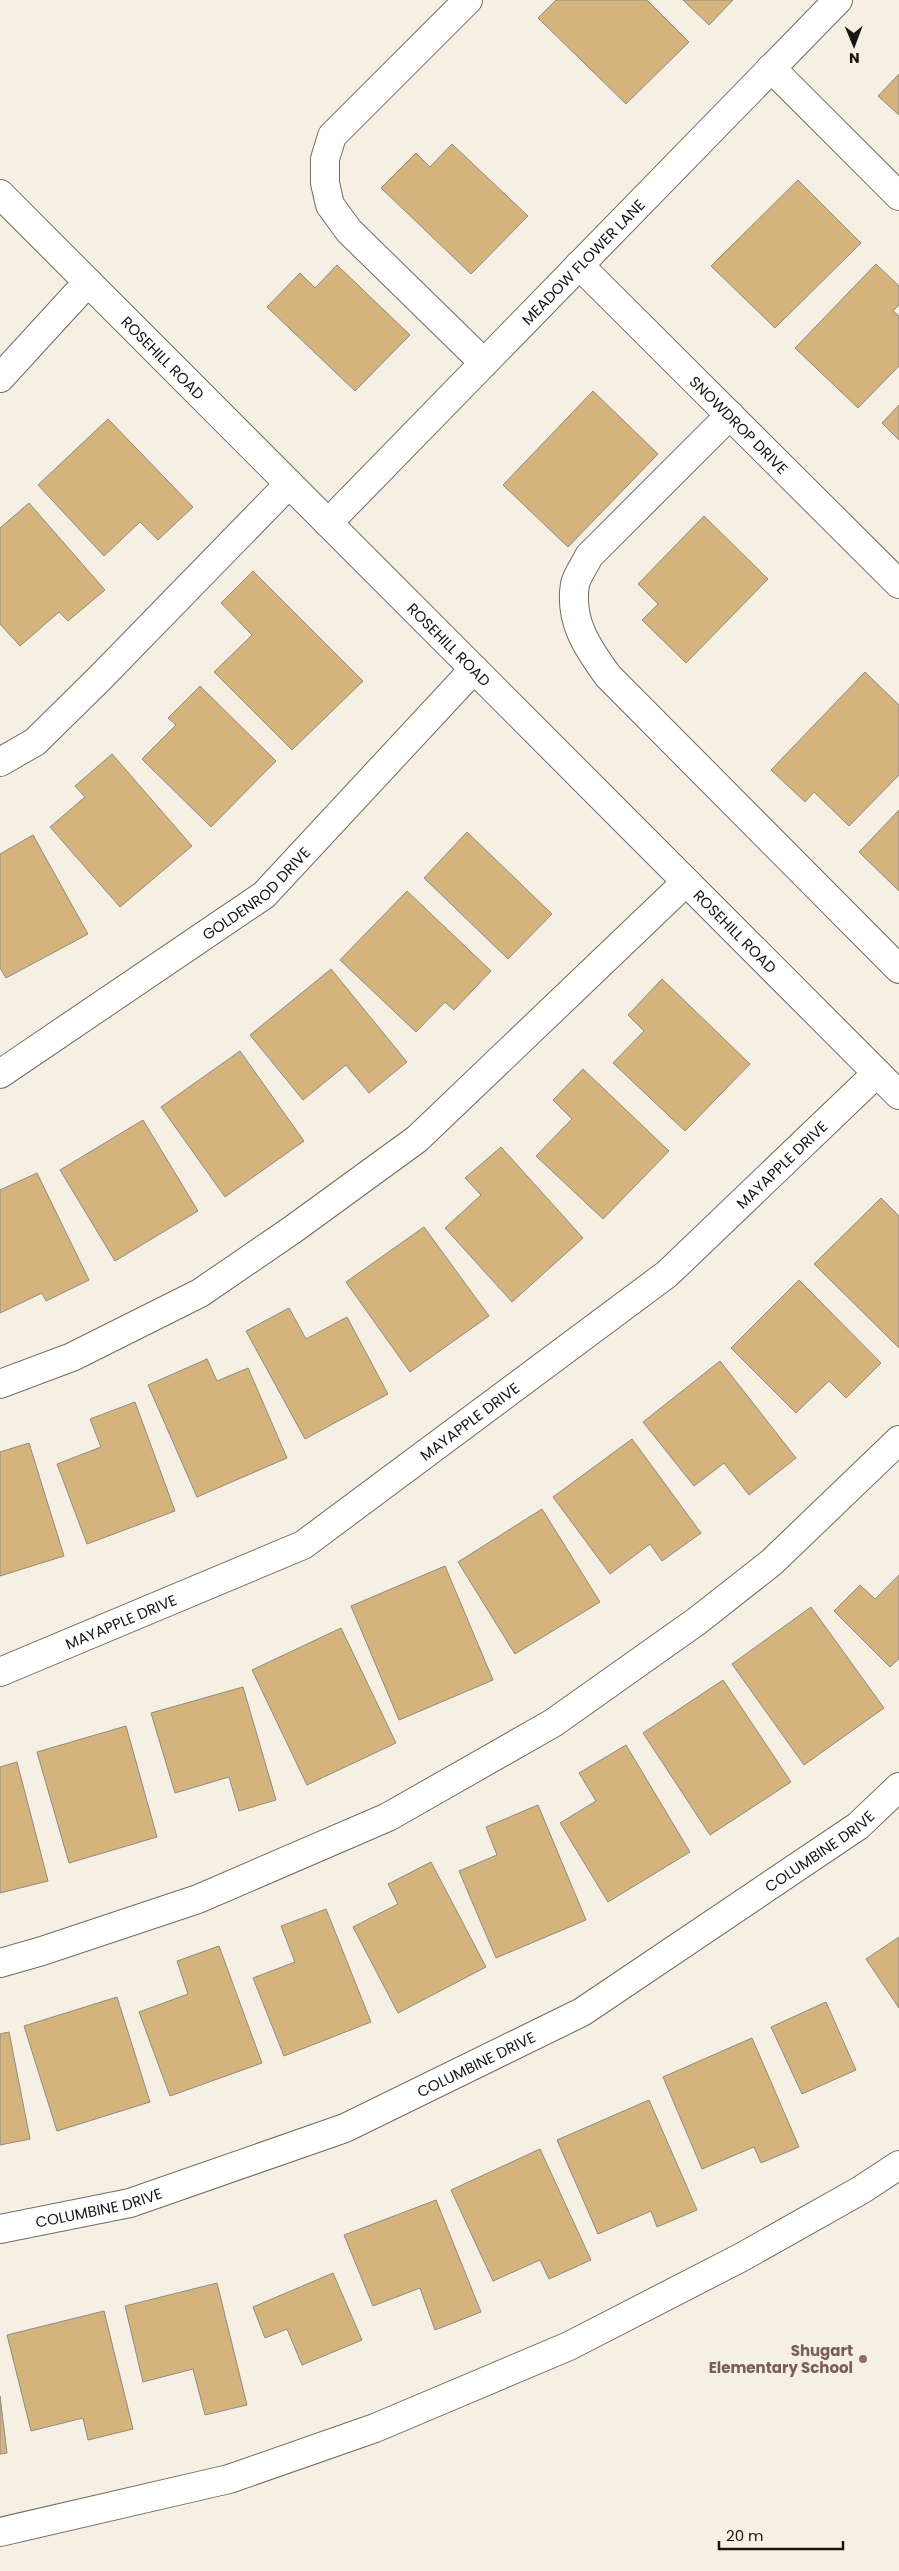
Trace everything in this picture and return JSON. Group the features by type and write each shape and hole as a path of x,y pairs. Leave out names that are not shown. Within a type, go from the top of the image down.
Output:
{"street":[{"path":"468,0 332,136 325,159 325,183 330,205 348,231 484,363"},
{"name":"MEADOW FLOWER LANE","path":"328,523 838,0"},
{"path":"771,68 899,196"},
{"name":"ROSEHILL ROAD","path":"0,194 899,1095"},
{"name":"SNOWDROP DRIVE","path":"579,265 899,584"},
{"path":"0,378 88,282"},
{"path":"730,415 589,556 576,583 574,613 585,643 608,676 899,969"},
{"path":"0,762 35,742 289,484"},
{"name":"GOLDENROD DRIVE","path":"0,1074 264,895 474,669"},
{"path":"0,1384 72,1357 200,1293 417,1139 686,882"},
{"name":"MAYAPPLE DRIVE","path":"0,1672 303,1545 667,1274 877,1073"},
{"path":"0,1963 198,1899 388,1817 553,1723 697,1621 772,1562 899,1440"},
{"name":"COLUMBINE DRIVE","path":"0,2229 130,2203 345,2128 582,2012 858,1826 899,1787"},
{"path":"0,2532 229,2479 375,2428 569,2346 742,2256 861,2190 899,2165"}],"building":[{"path":"556,0 647,0 689,42 626,104 538,18"},
{"path":"683,0 733,0 709,25"},
{"path":"899,74 899,115 878,96"},
{"path":"452,144 528,216 471,274 381,188 416,153 430,167"},
{"path":"798,180 861,243 775,328 711,266"},
{"path":"876,264 899,286 899,305 893,311 899,316 899,366 858,408 795,348"},
{"path":"337,265 410,335 355,391 267,307 300,273 315,288"},
{"path":"593,391 658,454 568,547 503,485"},
{"path":"899,405 899,440 882,423"},
{"path":"108,419 193,507 158,540 140,522 104,556 38,485"},
{"path":"29,503 105,590 68,621 59,612 20,646 0,624 0,528"},
{"path":"704,516 768,579 686,663 642,620 658,604 638,584"},
{"path":"253,571 363,681 292,750 214,672 252,635 221,603"},
{"path":"865,672 899,705 899,775 849,826 814,792 805,802 771,770"},
{"path":"200,686 276,761 211,827 142,759 176,725 168,718"},
{"path":"112,754 192,846 120,907 50,827 85,797 75,786"},
{"path":"899,810 899,891 859,852"},
{"path":"467,832 552,914 508,959 424,878"},
{"path":"33,835 88,934 6,978 0,968 0,854"},
{"path":"407,891 491,971 454,1010 445,1002 416,1032 340,960"},
{"path":"331,969 407,1062 369,1093 346,1065 303,1100 250,1035"},
{"path":"662,979 750,1064 685,1131 613,1063 644,1031 628,1015"},
{"path":"240,1051 304,1141 225,1197 161,1107"},
{"path":"583,1069 669,1151 603,1219 536,1156 572,1119 553,1100"},
{"path":"143,1120 198,1211 115,1261 60,1170"},
{"path":"501,1147 583,1238 512,1302 445,1228 481,1195 465,1178"},
{"path":"37,1173 89,1280 46,1301 42,1293 0,1313 0,1190"},
{"path":"881,1198 899,1216 899,1348 814,1264"},
{"path":"424,1227 489,1316 410,1372 346,1282"},
{"path":"799,1280 881,1363 846,1398 829,1381 796,1413 731,1348"},
{"path":"289,1308 306,1339 347,1317 388,1394 305,1439 246,1331"},
{"path":"207,1359 217,1381 248,1368 287,1458 197,1497 148,1385"},
{"path":"720,1361 796,1458 749,1495 724,1463 694,1486 643,1422"},
{"path":"135,1402 175,1511 87,1544 57,1464 101,1447 90,1419"},
{"path":"632,1439 701,1533 662,1561 650,1544 610,1574 553,1497"},
{"path":"29,1443 64,1556 0,1576 0,1452"},
{"path":"542,1509 600,1602 515,1654 458,1562"},
{"path":"445,1566 493,1680 399,1720 351,1606"},
{"path":"899,1575 899,1659 890,1667 834,1611 860,1585 875,1599"},
{"path":"811,1607 884,1708 804,1765 732,1664"},
{"path":"341,1628 396,1743 307,1785 252,1670"},
{"path":"723,1680 791,1782 710,1835 643,1733"},
{"path":"243,1687 276,1800 239,1811 229,1777 175,1793 151,1713"},
{"path":"126,1726 157,1837 69,1863 37,1752"},
{"path":"626,1745 690,1852 608,1902 560,1823 596,1801 579,1773"},
{"path":"17,1762 48,1881 0,1893 0,1767"},
{"path":"538,1805 586,1920 496,1958 459,1871 497,1855 486,1827"},
{"path":"431,1862 486,1967 398,2013 353,1927 398,1904 388,1884"},
{"path":"326,1909 371,2022 284,2056 253,1978 295,1962 281,1926"},
{"path":"899,1937 899,2008 866,1959"},
{"path":"219,1946 262,2063 170,2096 139,2012 188,1994 177,1961"},
{"path":"117,1997 150,2102 57,2131 24,2026"},
{"path":"826,2002 856,2070 802,2094 771,2027"},
{"path":"9,2032 30,2139 0,2145 0,2034"},
{"path":"752,2038 799,2147 761,2163 754,2147 702,2169 663,2077"},
{"path":"649,2100 697,2210 657,2227 651,2211 598,2234 557,2140"},
{"path":"540,2149 591,2260 549,2279 540,2260 493,2281 451,2190"},
{"path":"436,2200 481,2312 435,2330 420,2288 373,2306 344,2235"},
{"path":"333,2273 362,2340 302,2365 287,2329 265,2338 253,2307"},
{"path":"217,2283 247,2405 205,2415 193,2369 143,2382 125,2306"},
{"path":"104,2311 133,2429 88,2440 83,2418 31,2431 7,2335"},
{"path":"0,2396 7,2453 0,2454"}],"place":[{"name":"Shugart Elementary School","path":"863,2359"}]}
